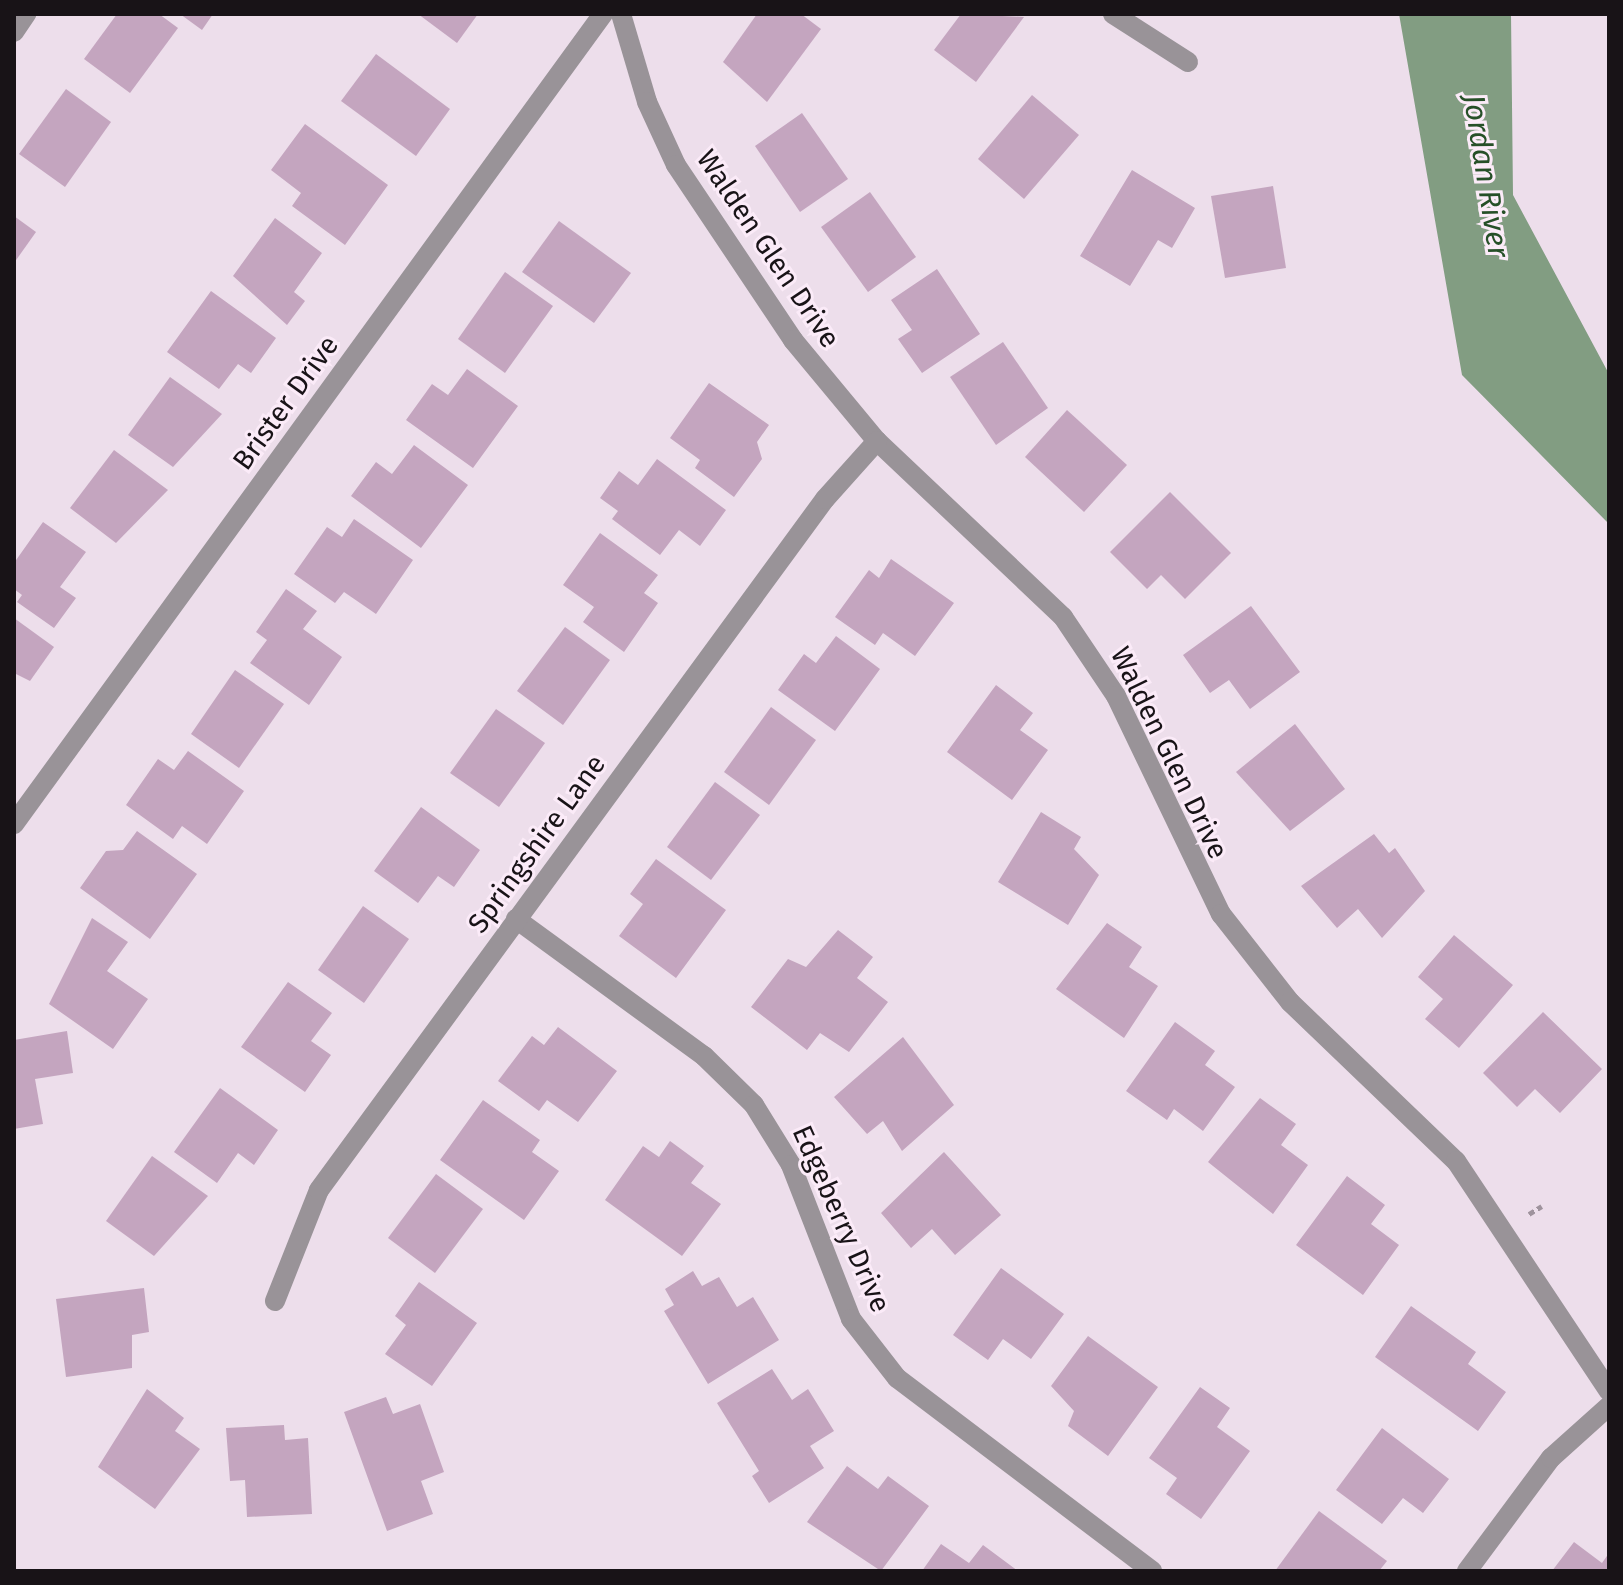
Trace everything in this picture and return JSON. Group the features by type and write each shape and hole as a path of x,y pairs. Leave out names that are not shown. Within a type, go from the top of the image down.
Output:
{"street":[{"path":"14,32 26,14"},
{"name":"Brister Drive","path":"14,824 603,14"},
{"name":"Walden Glen Drive","path":"621,14 647,102 676,165 785,329 877,441 1063,617 1116,696 1221,914 1290,1002 1456,1161 1609,1391"},
{"path":"1113,14 1188,62"},
{"name":"Springshire Lane","path":"275,1301 319,1190 825,499 877,441"},
{"name":"Edgeberry Drive","path":"516,919 704,1056 754,1105 791,1165 851,1319 897,1378 1152,1571"},
{"path":"1467,1571 1562,1445 1609,1406"}],"water":[{"name":"Jordan River","path":"1399,14 1511,14 1513,195 1609,374 1609,524 1462,375"}],"building":[{"path":"117,14 159,14 178,28 130,93 84,59"},
{"path":"180,14 213,14 202,30"},
{"path":"418,14 478,14 457,43"},
{"path":"757,14 801,14 821,29 767,102 723,62"},
{"path":"961,14 1024,17 976,82 934,50"},
{"path":"376,54 450,109 416,156 341,101"},
{"path":"66,89 111,122 65,187 19,154"},
{"path":"1032,95 1079,135 1024,199 978,159"},
{"path":"802,113 848,179 800,212 755,146"},
{"path":"305,124 388,185 345,245 292,206 301,193 271,170"},
{"path":"1132,170 1195,208 1172,248 1158,240 1130,286 1080,256"},
{"path":"1273,186 1286,268 1225,278 1211,196"},
{"path":"870,192 916,257 868,292 821,227"},
{"path":"14,216 36,232 14,263"},
{"path":"275,218 322,253 294,292 305,301 287,325 233,276"},
{"path":"559,221 631,273 594,323 522,272"},
{"path":"937,269 980,334 922,373 898,339 912,330 891,300"},
{"path":"505,272 553,306 505,373 458,339"},
{"path":"211,291 276,338 251,373 238,364 219,389 167,352"},
{"path":"1003,342 1048,408 996,445 950,377"},
{"path":"467,369 518,406 473,468 406,420 432,384 448,395"},
{"path":"170,377 222,414 173,467 128,435"},
{"path":"709,383 769,425 757,442 762,459 734,497 695,468 700,460 670,438"},
{"path":"1067,410 1127,465 1084,512 1025,457"},
{"path":"414,445 468,485 421,548 351,496 376,462 392,474"},
{"path":"114,450 168,490 116,543 70,508"},
{"path":"657,459 726,510 700,546 679,530 660,555 612,519 618,511 600,498 619,471 638,485"},
{"path":"1170,492 1231,553 1185,599 1161,575 1147,589 1110,552"},
{"path":"354,519 413,560 376,614 344,592 335,603 294,574 327,527 342,537"},
{"path":"43,522 86,552 60,587 76,598 54,628 17,602 22,595 14,589 14,563"},
{"path":"600,533 658,575 644,593 658,603 624,652 583,622 594,607 563,585"},
{"path":"891,559 954,603 915,656 883,633 875,645 835,617 869,570 879,578"},
{"path":"286,589 317,611 303,629 342,657 309,705 250,663 267,640 256,632"},
{"path":"1251,606 1300,672 1250,709 1229,680 1210,693 1183,655"},
{"path":"14,618 54,647 30,681 14,673"},
{"path":"565,627 610,660 563,725 517,691"},
{"path":"836,636 880,669 835,731 778,690 804,654 816,663"},
{"path":"235,670 284,704 239,768 191,734"},
{"path":"996,685 1033,713 1020,730 1048,750 1012,800 947,752"},
{"path":"771,707 816,740 769,805 724,772"},
{"path":"496,709 545,743 499,807 450,773"},
{"path":"1295,724 1345,789 1290,831 1236,772"},
{"path":"188,751 244,791 207,844 182,826 173,839 126,805 158,759 174,770"},
{"path":"715,782 760,815 711,880 667,847"},
{"path":"421,807 480,850 454,887 438,876 418,903 374,871"},
{"path":"1041,812 1081,837 1074,849 1099,875 1068,925 998,882"},
{"path":"137,831 197,874 150,939 80,888 106,851 123,850"},
{"path":"1374,834 1389,853 1395,848 1425,891 1382,938 1358,909 1337,928 1301,886"},
{"path":"656,859 726,910 676,978 619,936 643,904 630,894"},
{"path":"363,906 409,939 364,1003 318,970"},
{"path":"92,918 128,942 107,971 148,999 113,1049 49,1004"},
{"path":"1107,923 1142,947 1129,967 1158,986 1124,1038 1056,989"},
{"path":"838,930 873,957 857,978 888,1002 849,1052 820,1033 807,1050 751,1007 788,959 806,967"},
{"path":"1454,935 1513,985 1459,1048 1425,1019 1443,999 1418,977"},
{"path":"288,982 332,1013 311,1041 331,1055 305,1092 241,1047"},
{"path":"1543,1012 1602,1069 1560,1113 1535,1089 1517,1107 1483,1073"},
{"path":"1175,1022 1215,1051 1205,1065 1235,1087 1203,1131 1174,1109 1167,1120 1126,1091"},
{"path":"558,1027 617,1071 578,1122 547,1100 539,1111 498,1081 532,1036 544,1045"},
{"path":"67,1031 73,1073 35,1079 43,1124 14,1129 14,1040"},
{"path":"903,1037 954,1105 902,1151 883,1121 867,1134 834,1097"},
{"path":"220,1088 278,1130 254,1165 238,1153 217,1183 174,1152"},
{"path":"1260,1098 1296,1124 1281,1145 1308,1165 1273,1214 1208,1162"},
{"path":"483,1100 540,1140 532,1152 559,1171 524,1220 440,1160"},
{"path":"670,1141 704,1166 691,1183 721,1204 682,1256 605,1200 643,1146 659,1157"},
{"path":"944,1152 1001,1215 955,1255 932,1229 911,1248 881,1213"},
{"path":"152,1156 208,1196 154,1256 106,1221"},
{"path":"436,1174 483,1209 435,1273 388,1238"},
{"path":"1347,1176 1385,1205 1371,1224 1399,1245 1363,1295 1296,1245"},
{"path":"1001,1268 1064,1314 1031,1359 1003,1339 988,1360 953,1335"},
{"path":"693,1271 702,1286 719,1277 737,1307 753,1297 779,1340 708,1384 664,1311 674,1305 665,1289"},
{"path":"419,1282 477,1323 432,1386 385,1354 406,1325 395,1316"},
{"path":"144,1288 149,1332 132,1335 132,1368 66,1377 56,1299"},
{"path":"1411,1306 1476,1352 1468,1364 1506,1392 1478,1431 1375,1357"},
{"path":"1088,1336 1158,1387 1108,1456 1068,1426 1074,1411 1051,1386"},
{"path":"772,1369 792,1400 808,1389 834,1431 810,1446 824,1468 769,1503 752,1476 759,1471 717,1403"},
{"path":"1200,1387 1230,1408 1217,1427 1250,1451 1201,1519 1166,1494 1177,1478 1149,1458"},
{"path":"147,1389 184,1418 175,1431 200,1449 155,1509 98,1467"},
{"path":"386,1397 393,1414 420,1404 444,1472 421,1481 433,1514 387,1531 344,1412"},
{"path":"284,1425 285,1440 308,1438 312,1514 247,1517 245,1480 230,1481 226,1428"},
{"path":"1382,1428 1449,1479 1423,1513 1403,1498 1382,1524 1336,1490"},
{"path":"847,1466 878,1489 888,1476 929,1506 881,1571 807,1522"},
{"path":"1319,1511 1387,1561 1379,1571 1275,1571"},
{"path":"1574,1542 1602,1563 1609,1553 1609,1571 1552,1571"},
{"path":"941,1544 969,1563 983,1545 1018,1571 922,1571"}]}
